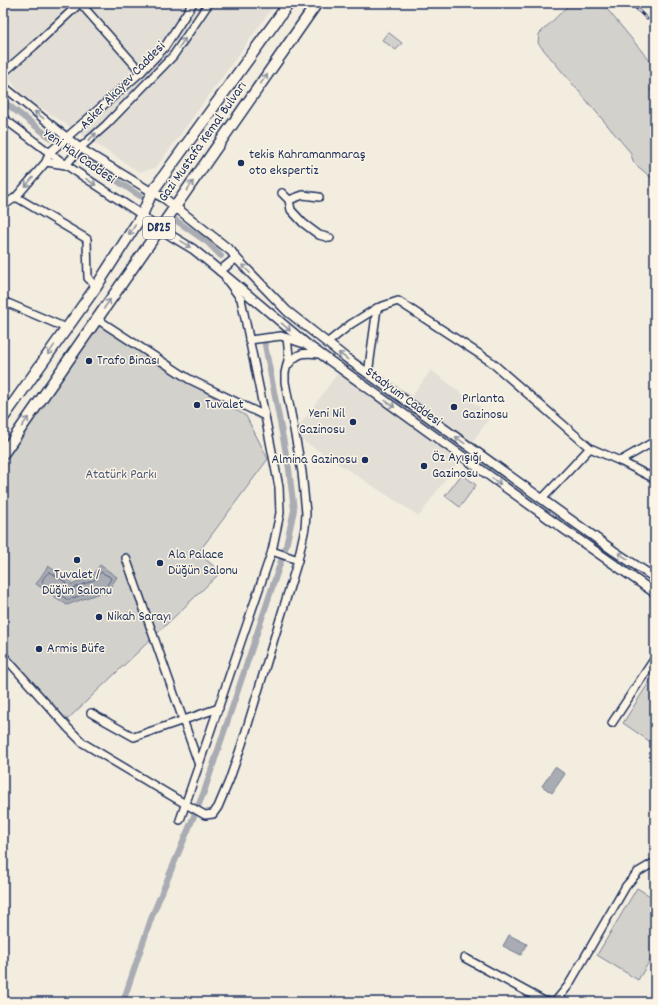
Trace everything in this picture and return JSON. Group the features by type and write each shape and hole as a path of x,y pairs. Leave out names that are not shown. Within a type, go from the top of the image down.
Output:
{"highway":[{"name":"Gazi Mustafa Kemal Bulvarı","path":"3,418 96,287 142,215 152,192 289,3"},
{"name":"Gazi Mustafa Kemal Bulvarı","path":"3,454 317,3"}],"main road":[{"name":"Stadyum Caddesi","path":"152,192 164,198 231,251 287,311 327,343 614,551 655,578"},
{"name":"Stadyum Caddesi","path":"142,215 150,223 193,249 220,270 320,354 655,593"},
{"path":"220,270 236,258"}],"street":[{"path":"3,73 80,3 141,72"},
{"name":"Asker Akayev Caddesi","path":"49,153 141,72 164,48 193,3"},
{"name":"Asker Akayev Caddesi","path":"66,165 80,148 106,124 173,56 209,3"},
{"name":"Yeni Hal Caddesi","path":"3,86 80,148 152,192"},
{"name":"Yeni Hal Caddesi","path":"3,118 66,165 142,215"},
{"path":"3,206 16,197 46,162 49,153"},
{"path":"46,162 66,165"},
{"path":"282,193 290,200 292,210 303,223 319,235 330,238"},
{"path":"290,200 303,195 319,197"},
{"path":"16,197 86,239 88,278 96,287"},
{"path":"180,820 189,805 199,766 272,551 280,513 279,487 241,299 220,270"},
{"path":"3,301 66,328"},
{"path":"327,343 351,324 377,308 398,301 490,361 590,448 655,479"},
{"path":"368,374 377,308"},
{"path":"97,320 189,379 264,416"},
{"path":"249,340 281,336 308,345"},
{"path":"3,655 63,723 83,743 160,790 205,815 213,814 218,807 229,781 242,744 298,560 305,528 306,512 302,472 285,382 289,356 287,338"},
{"path":"287,367 298,355 305,352 320,354"},
{"path":"620,461 655,441"},
{"path":"542,499 590,448"},
{"path":"272,551 298,560"},
{"path":"126,558 199,766"},
{"path":"612,723 655,658"},
{"path":"91,713 134,737 219,708"},
{"path":"554,1002 563,994 568,986 626,886 638,872 655,862"},
{"path":"465,958 548,1002"}],"shaded area":[{"path":"3,3 276,3 156,168 139,172 23,96 3,71"},
{"path":"352,354 412,396 431,370 491,416 419,516 299,438 296,430"}],"green space":[{"path":"571,3 602,3 655,67 655,88 650,89 655,98 655,181 634,163 630,152 538,43 539,34"},
{"path":"388,32 402,43 396,50 382,40"},
{"name":"Atatürk Parkı","path":"97,320 188,382 246,416 268,459 198,553 221,572 67,720 3,649 3,456"},
{"path":"462,474 476,485 460,507 445,496"},
{"path":"655,673 655,745 623,723"},
{"path":"637,888 655,899 655,952 638,980 597,955"}],"water":[{"path":"100,565 117,577 106,594 102,592 67,605 36,584 48,566 69,580 72,585 92,576"},
{"path":"555,767 565,774 552,793 542,786"},
{"path":"509,935 527,944 521,955 503,946"}],"waterway":[{"path":"3,101 51,138"},
{"path":"79,156 140,196"},
{"path":"174,219 207,242 221,256"},
{"path":"123,1002 152,916 204,792 286,546 294,510 289,469 265,345"}],"railway":[{"path":"631,3 647,19"}],"place":[{"name":"tekis Kahramanmaraş oto ekspertiz","path":"241,163"},
{"name":"Trafo Binası","path":"89,361"},
{"name":"Tuvalet","path":"197,405"},
{"name":"Pırlanta Gazinosu","path":"454,407"},
{"name":"Yeni Nil Gazinosu","path":"353,422"},
{"name":"Almina Gazinosu","path":"365,460"},
{"name":"Öz Ayışığı Gazinosu","path":"424,466"},
{"name":"Tuvalet / Düğün Salonu","path":"77,560"},
{"name":"Ala Palace Düğün Salonu","path":"160,563"},
{"name":"Nikah Sarayı","path":"99,617"},
{"name":"Armis Büfe","path":"39,649"}]}
